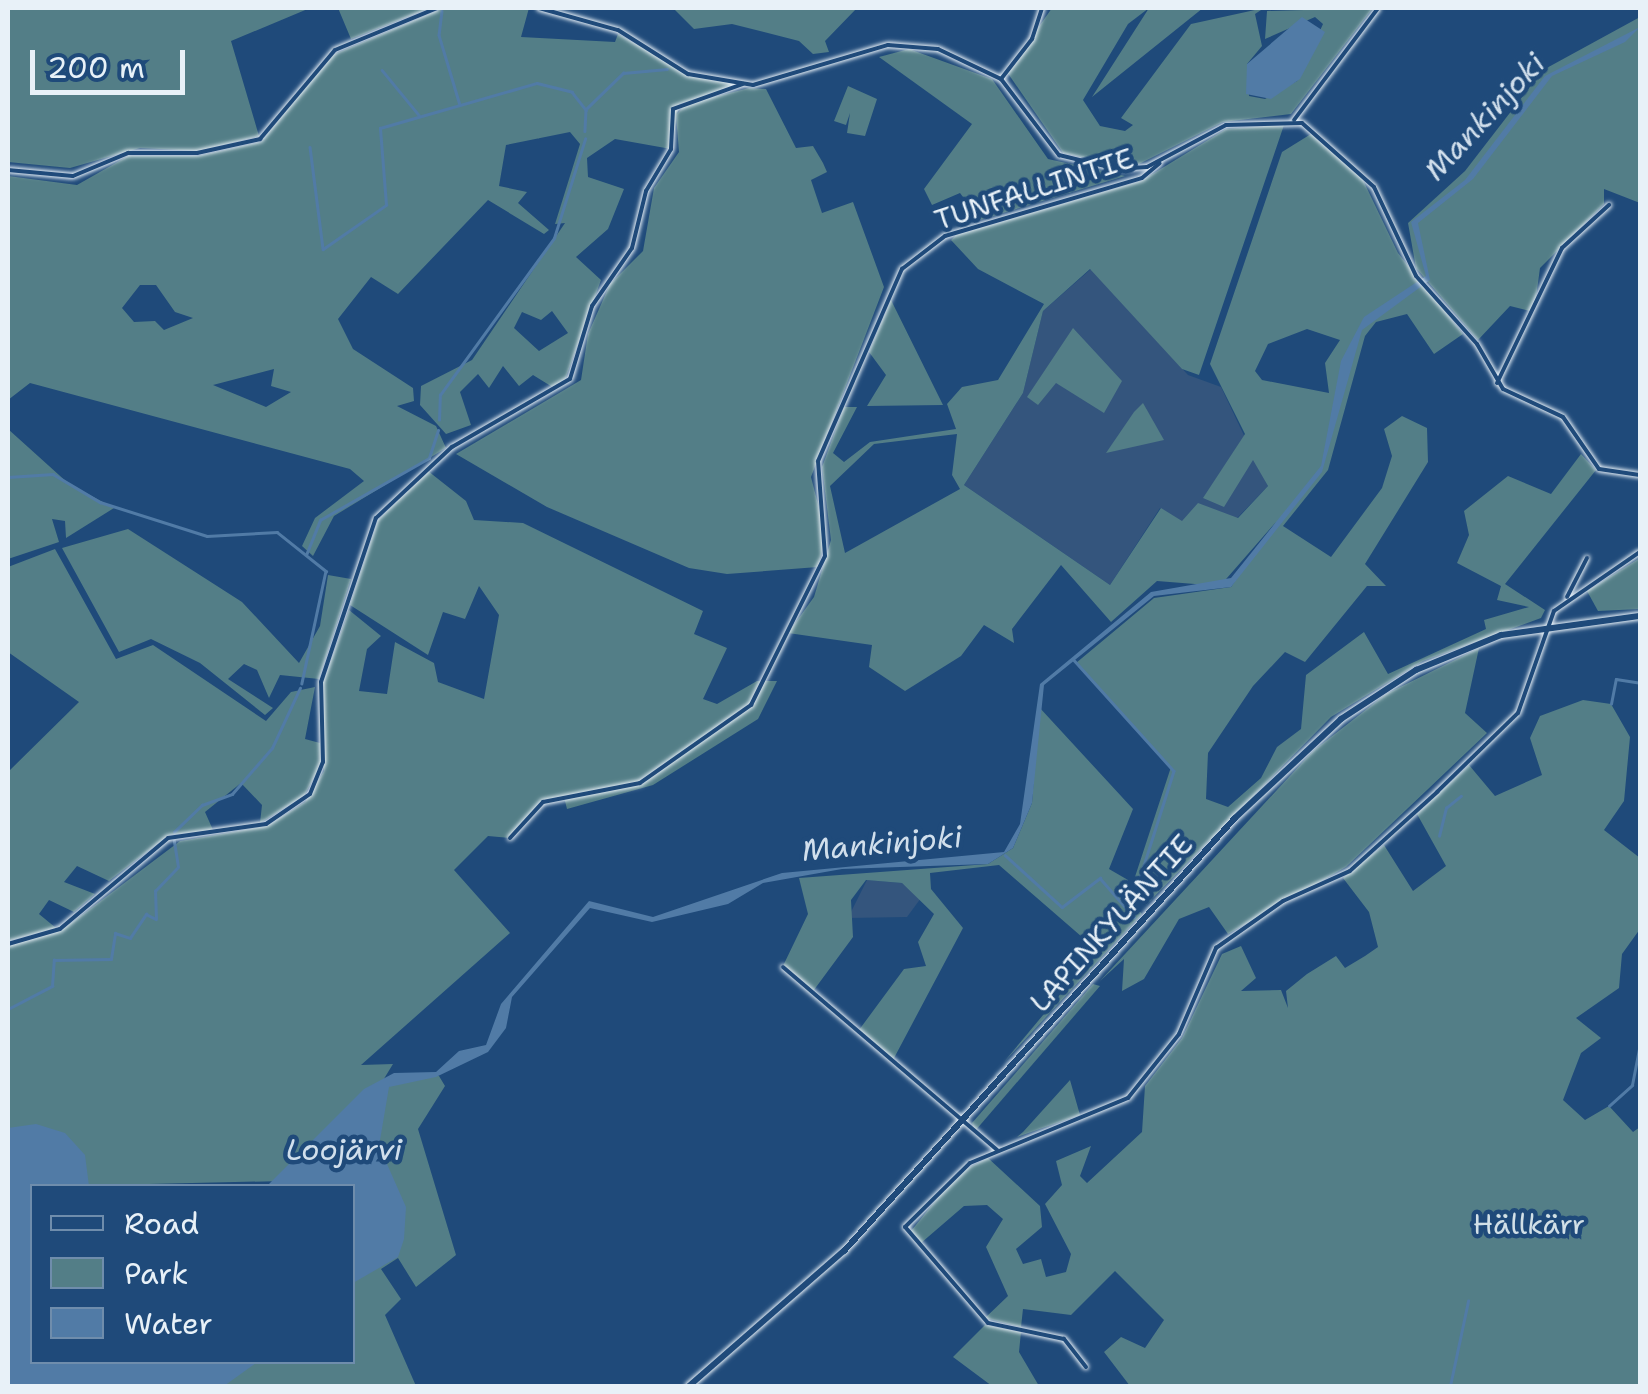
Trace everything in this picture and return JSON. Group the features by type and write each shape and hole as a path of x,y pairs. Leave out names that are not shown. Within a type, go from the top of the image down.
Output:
{"main road":[{"name":"LAPINKYLÄNTIE","path":"689,1386 791,1304 962,1125 1312,743 1416,670 1546,624 1640,616"}],"street":[{"path":"8,170 74,176 128,153 198,153 260,139 335,50 438,8"},
{"path":"544,8 618,30 688,74 745,84"},
{"path":"1001,79 1042,8"},
{"path":"1378,8 1294,120 1374,187 1420,280 1477,344 1497,383 1563,417 1594,465 1640,475"},
{"path":"8,944 60,929 168,838 266,824 310,794 323,762 321,682 376,518 452,447 570,379 592,306 632,248 646,190 671,149 673,109 745,84 905,44 960,56 1001,79 1067,159 1136,170 1164,160"},
{"name":"TUNFALLINTIE","path":"510,838 544,802 640,784 751,705 825,556 818,460 902,270 945,236 1142,178 1164,160 1226,125 1294,120"},
{"path":"1497,383 1562,248 1610,205"},
{"path":"1567,598 1640,552"},
{"path":"1086,1368 1064,1339 988,1323 906,1228 956,1173 997,1150 1128,1098 1179,1034 1218,946 1350,872 1511,722 1546,624 1567,598 1587,558"},
{"path":"783,967 962,1125 997,1150"}],"shaded area":[{"path":"1091,269 1188,375 1221,387 1268,486 1214,542 1160,508 1110,585 964,485 1023,393 1043,311"},
{"path":"867,880 902,883 921,898 907,917 848,918"}],"green space":[{"path":"8,8 310,8 231,41 259,136 198,151 140,148 70,168 8,162"},
{"path":"338,8 396,10 430,8 351,39"},
{"path":"529,8 521,37 615,42 618,34 689,74 745,84 679,104 671,149 615,139 587,158 588,177 624,189 608,229 576,257 601,280 565,380 554,388 533,375 519,386 503,366 489,388 478,374 460,392 471,425 446,434 420,405 421,386 472,360 565,223 555,224 580,144 570,132 506,145 499,186 527,192 518,203 549,230 544,234 488,200 398,294 371,277 338,319 353,349 413,388 414,401 397,406 436,426 446,448 334,516 313,556 302,546 315,518 364,481 350,469 30,383 8,400 8,176 77,185 128,156 198,156 261,142 330,56 439,10","holes":["140,285 156,285 175,312 193,318 164,330 155,321 134,322 122,308","552,311 568,333 539,351 514,328 522,312 541,320","274,369 271,386 291,392 266,407 213,385"]},
{"path":"673,8 857,8 825,41 829,52 813,54 799,41 732,24 694,29"},
{"path":"1052,8 1149,8 1128,24 1083,100 1100,126 1125,131 1133,125 1121,118 1191,24 1264,8 1255,14 1262,46 1247,64 1249,96 1265,99 1297,81 1323,24 1315,17 1265,39 1267,11 1373,8 1291,114 1223,122 1131,168 1063,153 1007,72"},
{"path":"1149,8 1203,8 1092,97"},
{"path":"1640,17 1640,203 1604,189 1604,204 1540,268 1534,312 1510,306 1478,340 1416,268 1408,223 1465,171 1543,70"},
{"path":"909,49 992,79 1048,159 1125,176 980,220 960,193 932,205 924,189 972,124 879,57"},
{"path":"848,86 877,99 865,136 847,133 850,113 846,125 834,121"},
{"path":"749,88 766,89 796,148 813,146 823,163 827,172 811,180 822,213 853,202 884,287 811,477 826,535 818,567 727,574 689,568 547,507 456,454 581,380 588,334 610,284 643,251 654,188 679,152 676,115 686,104"},
{"path":"1284,125 1199,375 1182,369 1090,269 1043,311 1023,393 964,485 1110,585 1161,508 1182,521 1198,503 1238,518 1268,486 1253,460 1224,507 1203,498 1245,434 1210,364 1282,152 1311,134 1362,178 1398,253 1463,334 1434,354 1407,314 1376,322 1365,336 1328,470 1283,526 1331,557 1382,488 1392,456 1384,429 1402,416 1427,428 1428,462 1365,564 1386,586 1367,586 1305,662 1285,652 1253,686 1208,753 1206,799 1228,807 1261,778 1277,747 1301,729 1306,675 1364,632 1388,674 1486,629 1484,620 1529,607 1497,600 1501,586 1457,563 1469,535 1464,511 1508,476 1551,494 1581,454 1596,470 1505,584 1545,610 1541,618 1423,661 1331,717 1146,905 1130,892 1171,767 1076,663 1154,598 1231,587 1276,522 1220,586 1157,581 1111,622 1061,565 1012,629 1014,643 984,625 961,656 905,691 869,667 872,645 788,633 814,597 831,540 822,467 844,407 857,407 833,453 844,462 870,442 956,429 947,404 962,387 998,380 1044,304 978,269 951,240 956,235 1141,181 1226,129","holes":["1307,329 1340,340 1325,363 1329,393 1262,380 1255,371 1268,344","957,434 952,475 960,489 845,553 830,486 874,444"]},
{"path":"891,300 943,405 867,406 886,375 869,352"},
{"path":"1073,328 1122,381 1104,413 1056,383 1038,405 1027,397"},
{"path":"1143,403 1164,440 1106,453 1134,412"},
{"path":"8,429 69,484 114,508 66,538 65,521 52,519 59,542 8,559"},
{"path":"428,471 466,501 474,520 523,523 703,611 694,634 727,648 703,699 717,704 757,681 777,681 758,719 653,785 567,809 564,797 547,800 510,838 488,836 454,870 510,933 361,1065 393,1064 382,1082 388,1087 410,1076 439,1076 445,1086 418,1129 456,1255 416,1287 398,1258 381,1269 401,1299 385,1315 416,1386 193,1386 229,1364 355,1364 355,1257 369,1179 61,1184 18,1128 8,1135 8,946 62,930 180,841 267,826 305,802 324,771 323,683 349,610 381,636 367,649 359,691 387,694 395,642 434,663 438,682 484,699 499,615 479,586 465,619 443,612 428,655 350,605 378,520"},
{"path":"128,529 242,602 299,663 320,626 328,575 351,579 319,679 280,675 269,698 257,670 244,664 228,679 273,708 265,715 200,663 151,639 119,652 62,548"},
{"path":"55,549 116,659 153,645 266,721 291,692 315,687 305,739 320,743 321,765 304,796 260,823 262,805 241,783 205,812 213,830 169,835 109,881 77,866 64,882 95,894 74,912 49,900 39,914 56,928 8,941 8,772 79,702 8,652 8,567"},
{"path":"1640,558 1640,609 1598,611 1587,591"},
{"path":"1479,648 1465,713 1487,733 1346,867 1228,934 1209,907 1179,919 1144,979 1122,991 1124,959 1100,981 1313,751 1386,694"},
{"name":"Hällkärr","path":"1583,700 1611,704 1630,737 1624,801 1604,830 1640,858 1640,929 1622,954 1619,988 1576,1018 1601,1038 1581,1053 1563,1100 1585,1120 1609,1106 1633,1132 1640,1127 1640,1386 1130,1386 1104,1352 1121,1337 1145,1348 1164,1320 1115,1271 1071,1315 1023,1309 1021,1327 985,1318 1008,1296 986,1247 1003,1219 987,1205 964,1206 921,1243 911,1231 958,1173 988,1158 1040,1206 1042,1227 1016,1249 1023,1264 1041,1259 1046,1277 1066,1272 1071,1254 1045,1204 1062,1185 1056,1161 1091,1146 1080,1176 1087,1183 1142,1132 1145,1086 1182,1038 1222,954 1241,946 1256,978 1241,991 1281,990 1288,1008 1286,991 1307,974 1336,956 1345,968 1378,947 1369,912 1343,878 1384,845 1413,891 1446,866 1417,814 1469,765 1495,796 1542,775 1530,738 1540,716"},
{"path":"1039,707 1133,809 1109,869 1128,880 1124,894 1142,914 1004,1062 1097,950 999,865 930,873 931,889 963,928 893,1060 859,1030 904,969 926,966 918,942 934,914 902,883 866,880 851,900 853,937 811,994 782,968 808,914 799,878 988,864 1013,848 1032,803"},
{"path":"1093,984 1100,986 975,1131 972,1123"},
{"path":"1070,1080 1080,1115 1017,1137 1023,1132"},
{"path":"985,1325 1021,1332 1019,1352 1039,1386 992,1386 953,1357"}],"water":[{"path":"1302,17 1325,32 1300,79 1271,99 1246,94 1247,64"},
{"name":"Loojärvi","path":"1640,27 1625,42 1552,76 1473,179 1418,223 1430,280 1362,330 1322,472 1231,587 1154,596 1044,685 1032,803 1013,848 988,864 842,869 763,883 728,904 652,922 590,908 512,997 506,1028 488,1052 436,1077 389,1087 379,1146 406,1207 404,1239 398,1257 355,1282 355,1184 269,1184 364,1089 394,1073 436,1072 459,1051 486,1045 501,1004 589,901 653,917 782,873 1004,852 1020,824 1040,684 1151,592 1231,578 1321,466 1341,361 1364,317 1426,276 1411,222 1465,180 1545,76"},
{"path":"36,1124 65,1133 85,1155 89,1184 30,1184 30,1364 255,1364 224,1386 8,1386 8,1128"}],"waterway":[{"path":"442,11 439,35 460,105"},
{"path":"586,109 623,73 667,69"},
{"path":"382,70 419,115"},
{"path":"310,147 323,249 386,205 380,128 537,83 572,92 586,110 585,131"},
{"path":"439,420 440,395 554,238 585,139"},
{"path":"306,555 320,520 429,458 438,430"},
{"path":"8,477 53,474 100,502 207,536 277,532 326,571 302,683"},
{"path":"1074,660 1174,771 1135,894"},
{"path":"1611,704 1616,679 1640,683"},
{"path":"174,832 202,805 232,794 272,748 300,688"},
{"path":"1439,836 1446,808 1461,796"},
{"path":"8,1009 52,986 54,960 111,959 115,933 130,938 146,914 156,919 155,891 178,867 174,841"},
{"path":"1005,855 1062,907 1100,878 1134,917"},
{"path":"1609,1106 1632,1085 1640,1044"},
{"path":"1450,1386 1468,1301"}],"water label":[{"name":"Mankinjoki","path":"1485,117"},
{"name":"Mankinjoki","path":"882,844"}]}
